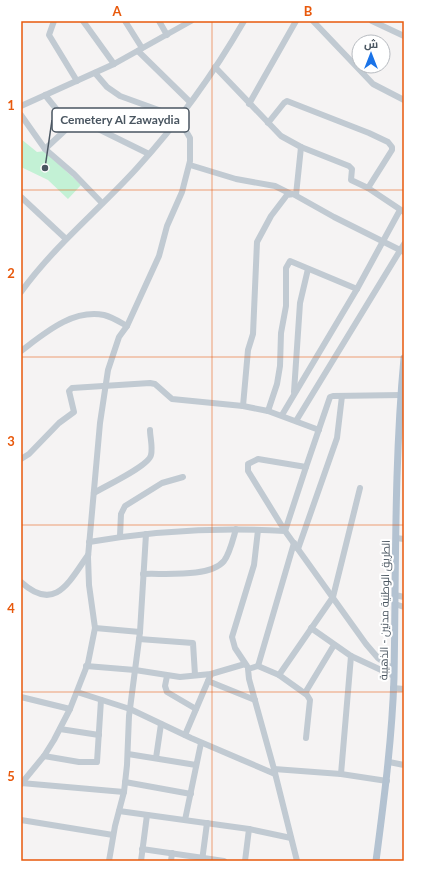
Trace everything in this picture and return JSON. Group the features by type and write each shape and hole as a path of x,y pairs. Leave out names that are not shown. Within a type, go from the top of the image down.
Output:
{"main road":[{"name":"الطريق الوطنية مدنين - الذهيبة","path":"376,861 389,762 394,676 396,538 404,358"}],"street":[{"path":"54,21 48,35 77,81"},
{"path":"83,21 114,64"},
{"path":"125,21 140,50 190,102"},
{"path":"159,21 167,35"},
{"path":"21,106 114,64 192,21"},
{"path":"21,292 66,239 149,154 178,119 215,67 244,21"},
{"path":"249,104 296,21"},
{"path":"313,21 373,84 404,100"},
{"path":"372,21 404,36"},
{"path":"215,67 281,136 301,147 349,166 352,169 351,180 368,188 402,211 282,415"},
{"path":"21,783 44,756 60,729 70,709 86,666 95,628 89,585 88,542 104,386 118,337 127,326 159,256 166,226 182,192 190,166 190,138 178,119 167,113 120,96 107,87 95,73"},
{"path":"45,95 70,126"},
{"path":"268,123 284,103 291,102 388,142 392,147 392,150 368,188"},
{"path":"21,115 45,149 74,174 102,202"},
{"path":"45,149 70,126 78,121 86,122 149,154"},
{"path":"294,194 301,147"},
{"path":"190,166 236,179 275,186 294,194 334,217 403,248 370,298 296,421"},
{"path":"243,406 248,350 253,334 257,242 271,216 287,195 294,194"},
{"path":"21,197 66,239"},
{"path":"268,411 277,384 280,366 281,333 285,317 286,268 290,261 357,289"},
{"path":"294,394 300,303 308,269"},
{"path":"21,352 55,326 73,318 104,315 127,326"},
{"path":"21,459 29,454 59,422 74,412 69,390 72,388 150,383 155,384 172,400 243,406 268,411 319,430"},
{"path":"285,531 319,430 327,401 333,396 402,395"},
{"path":"298,549 337,438 342,396"},
{"path":"94,493 150,459 150,430"},
{"path":"306,468 258,459 248,464 248,471 285,531 366,644 378,658 393,668"},
{"path":"120,536 121,514 125,506 162,483 183,477"},
{"path":"279,676 333,596 360,488"},
{"path":"88,542 120,536 146,534 236,529 285,531"},
{"path":"143,574 203,572 214,569 224,561 236,529"},
{"path":"258,530 254,565 232,637 235,648 248,670 249,679 275,772 297,861"},
{"path":"109,861 113,835 124,792 128,754 130,709 140,632 146,534"},
{"path":"396,538 404,539"},
{"path":"258,666 294,543"},
{"path":"21,582 36,593 50,595 57,594 66,586 88,555"},
{"path":"396,595 404,597"},
{"path":"395,604 404,607"},
{"path":"95,628 140,632"},
{"path":"311,628 351,656 394,676"},
{"path":"139,639 193,643 195,676"},
{"path":"305,693 334,645"},
{"path":"341,774 351,656"},
{"path":"86,666 135,670 168,676 195,676 211,674 245,664"},
{"path":"248,670 252,667 258,666 279,676 305,693 310,700 306,738"},
{"path":"185,735 211,674"},
{"path":"168,676 165,686 167,692 196,709"},
{"path":"208,681 255,700"},
{"path":"393,688 404,689"},
{"path":"77,692 130,709 201,743 275,772 341,774 387,781"},
{"path":"21,698 70,709"},
{"path":"44,756 95,763 97,761 101,700"},
{"path":"156,758 161,724"},
{"path":"60,729 98,735"},
{"path":"185,820 201,743"},
{"path":"128,754 196,765"},
{"path":"389,762 404,765"},
{"path":"125,782 191,794"},
{"path":"21,783 124,792"},
{"path":"119,811 249,829 291,838"},
{"path":"141,861 148,815"},
{"path":"21,820 113,835"},
{"path":"202,860 207,823"},
{"path":"245,861 249,829"},
{"path":"142,849 172,853 202,860 224,861"},
{"path":"171,861 172,853"}],"green space":[{"path":"21,139 37,152 45,151 81,185 68,199 48,180 21,167"}],"place":[{"name":"Cemetery Al Zawaydia","path":"45,168"}]}
